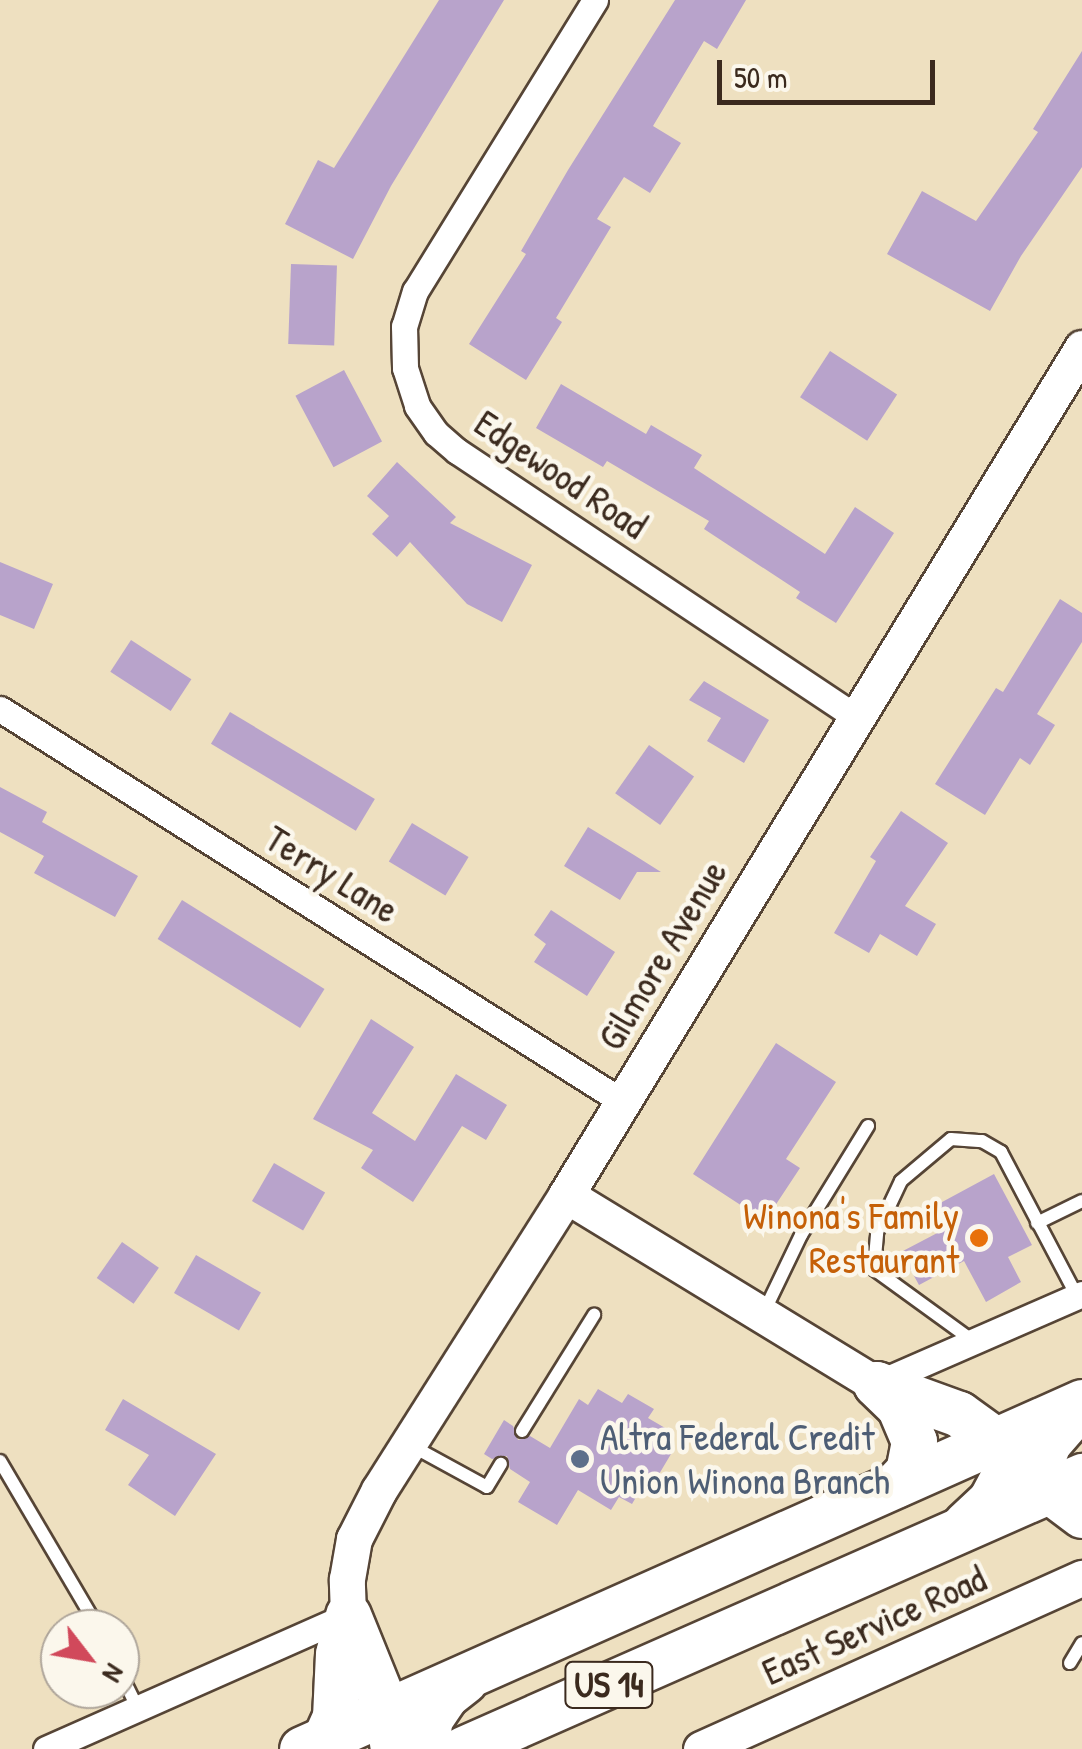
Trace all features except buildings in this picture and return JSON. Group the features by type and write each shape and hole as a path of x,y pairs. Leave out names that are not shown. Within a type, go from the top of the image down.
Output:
{"highway":[{"path":"876,1384 959,1414 994,1440 1004,1464 1003,1478 990,1501 958,1530"},
{"path":"876,1384 899,1406 914,1441 908,1471 895,1484"},
{"path":"314,1744 390,1730 474,1673 1082,1402"},
{"path":"1071,1494 1039,1467 1043,1455 1082,1402"},
{"name":"US 14","path":"463,1749 958,1530 1071,1494"},
{"path":"348,1616 390,1730"},
{"path":"314,1744 336,1718 338,1654 348,1616"},
{"path":"427,1749 429,1720 437,1706 474,1673"}],"street":[{"name":"Edgewood Road","path":"595,0 416,291 404,326 405,368 417,406 436,433 457,451 856,717"},
{"name":"Gilmore Avenue","path":"348,1616 347,1579 354,1539 1082,348"},
{"name":"Terry Lane","path":"0,709 623,1102"},
{"path":"566,1195 876,1384 1079,1295"},
{"name":"East Service Road","path":"700,1749 1082,1578"},
{"path":"140,1708 348,1616"},
{"path":"46,1749 138,1709"}],"lane":[{"path":"762,1314 801,1235 868,1126"},
{"path":"974,1342 874,1269 877,1232 900,1181 951,1139 982,1141 1001,1152 1079,1295"},
{"path":"1037,1223 1082,1201"},
{"path":"522,1431 594,1316"},
{"path":"409,1444 487,1487 501,1464"},
{"path":"0,1460 87,1609"},
{"path":"1070,1663 1082,1643"}],"place":[{"name":"Winona's Family Restaurant","path":"979,1238"},
{"name":"Altra Federal Credit Union Winona Branch","path":"580,1459"}]}
